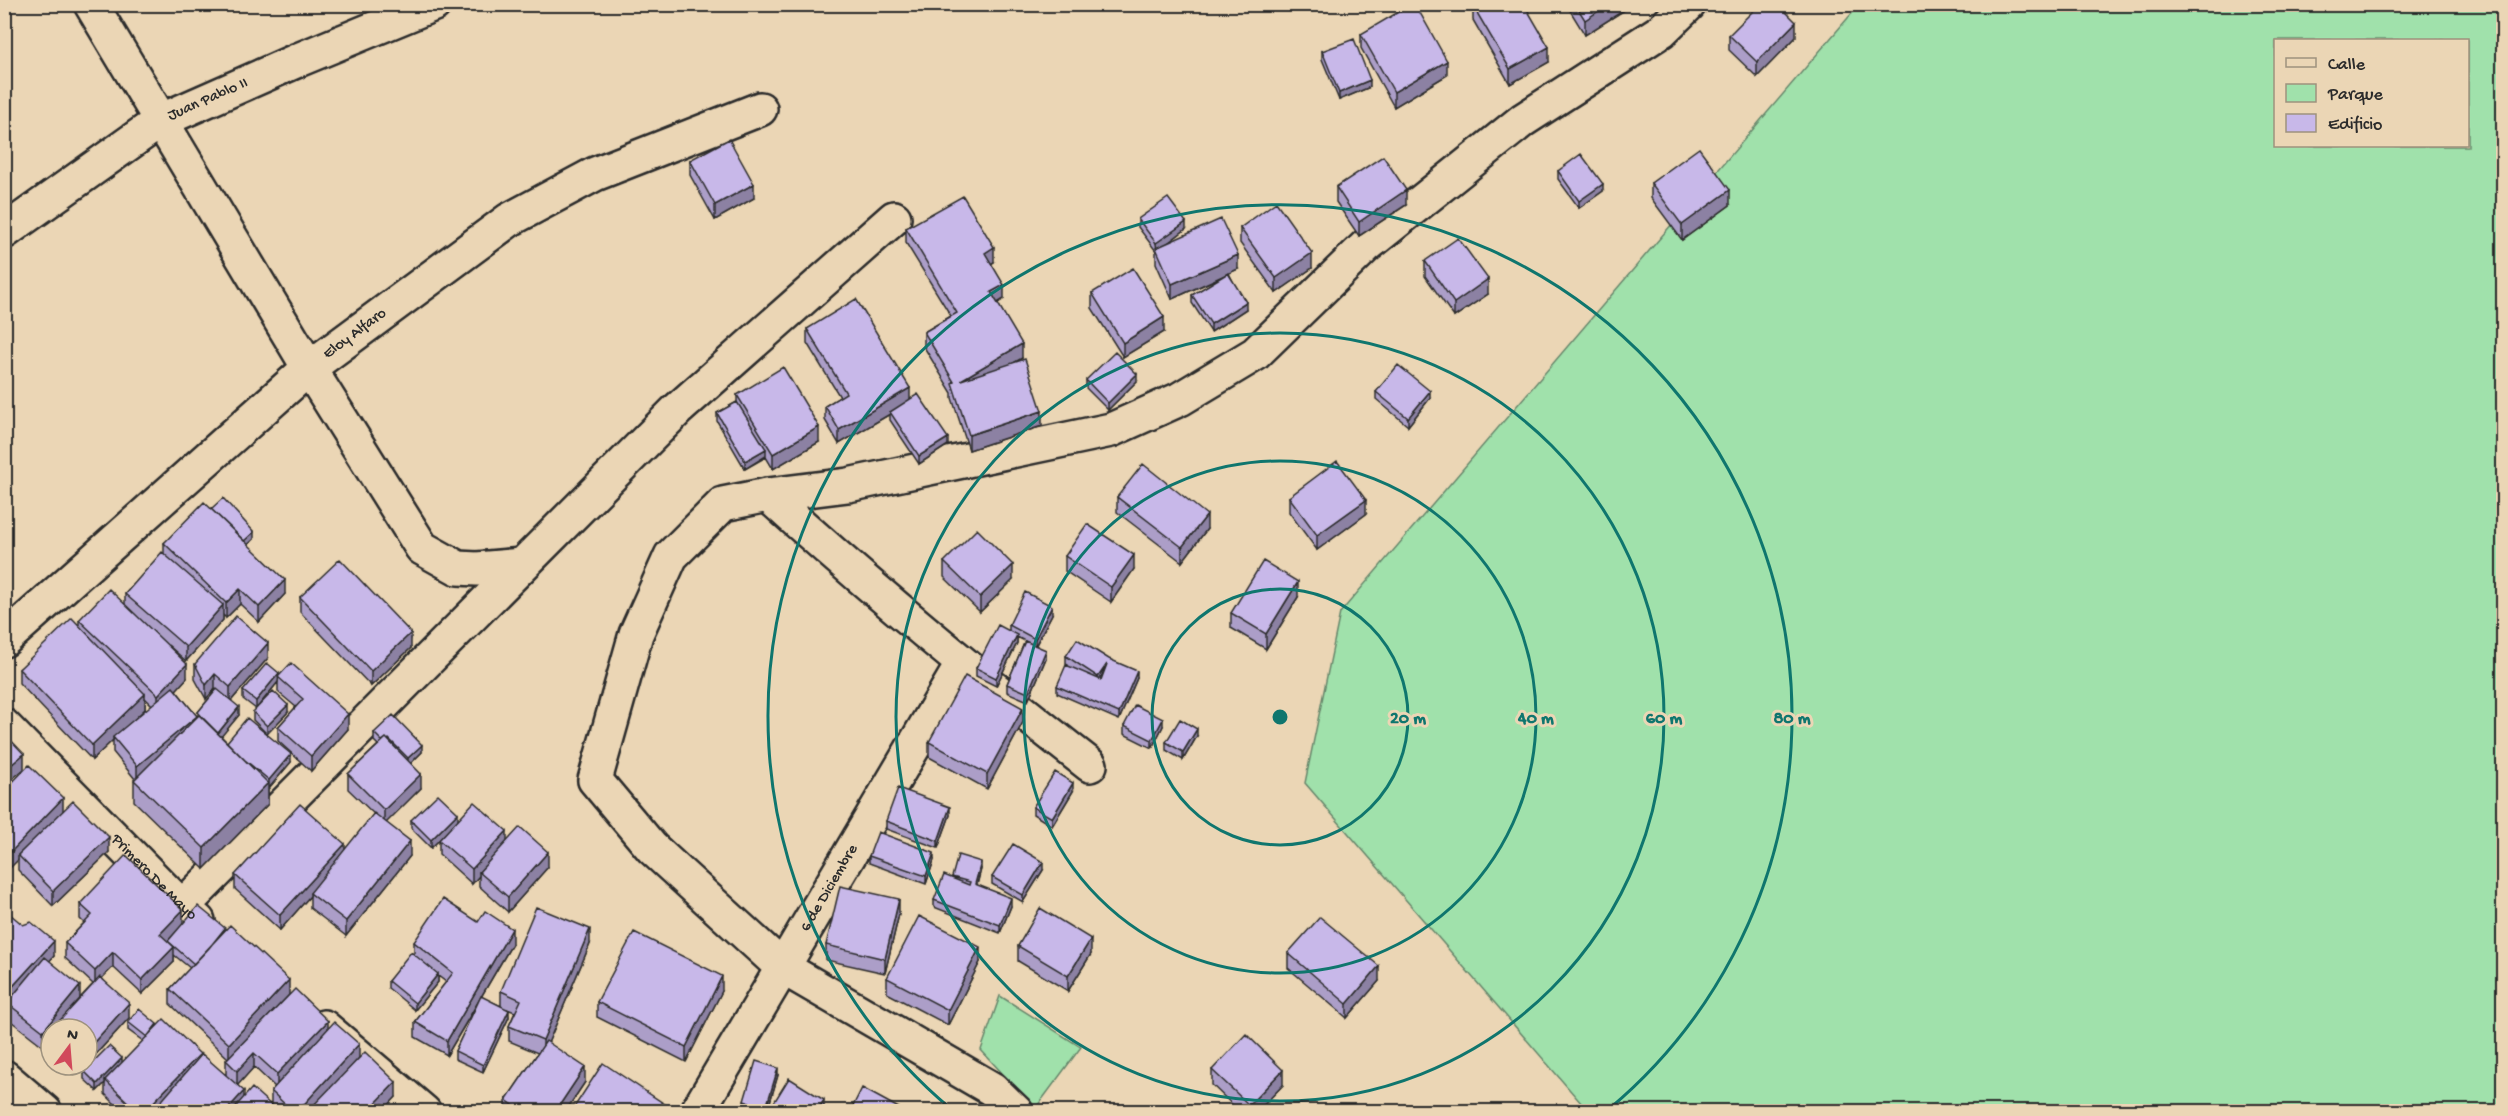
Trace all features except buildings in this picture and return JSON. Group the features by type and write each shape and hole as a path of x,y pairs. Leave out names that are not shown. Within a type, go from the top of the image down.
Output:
{"street":[{"path":"91,4 309,368 422,548 458,568 477,569 522,565"},
{"name":"Juan Pablo II","path":"4,232 160,121 298,60 434,4"},
{"path":"1016,1112 992,1089 782,967 652,849 594,780 636,634 672,556 723,504 768,495 848,485 1112,430 1180,399 1255,354 1366,246 1523,120 1661,31 1689,4"},
{"name":"Eloy Alfaro","path":"4,640 309,368 508,220 595,174 760,109"},
{"path":"182,907 469,622 522,565 677,410 894,218"},
{"path":"768,495 962,665 1090,765"},
{"name":"6 de Diciembre","path":"697,1112 962,665"},
{"name":"Primero De Mayo","path":"4,726 182,907 218,938"},
{"path":"298,1006 424,1112"},
{"path":"4,1077 45,1112"}],"green space":[{"path":"1859,5 2503,5 2503,1111 1588,1111 1305,783 1340,613"},
{"path":"1000,996 1081,1047 1035,1109 981,1050"}]}
